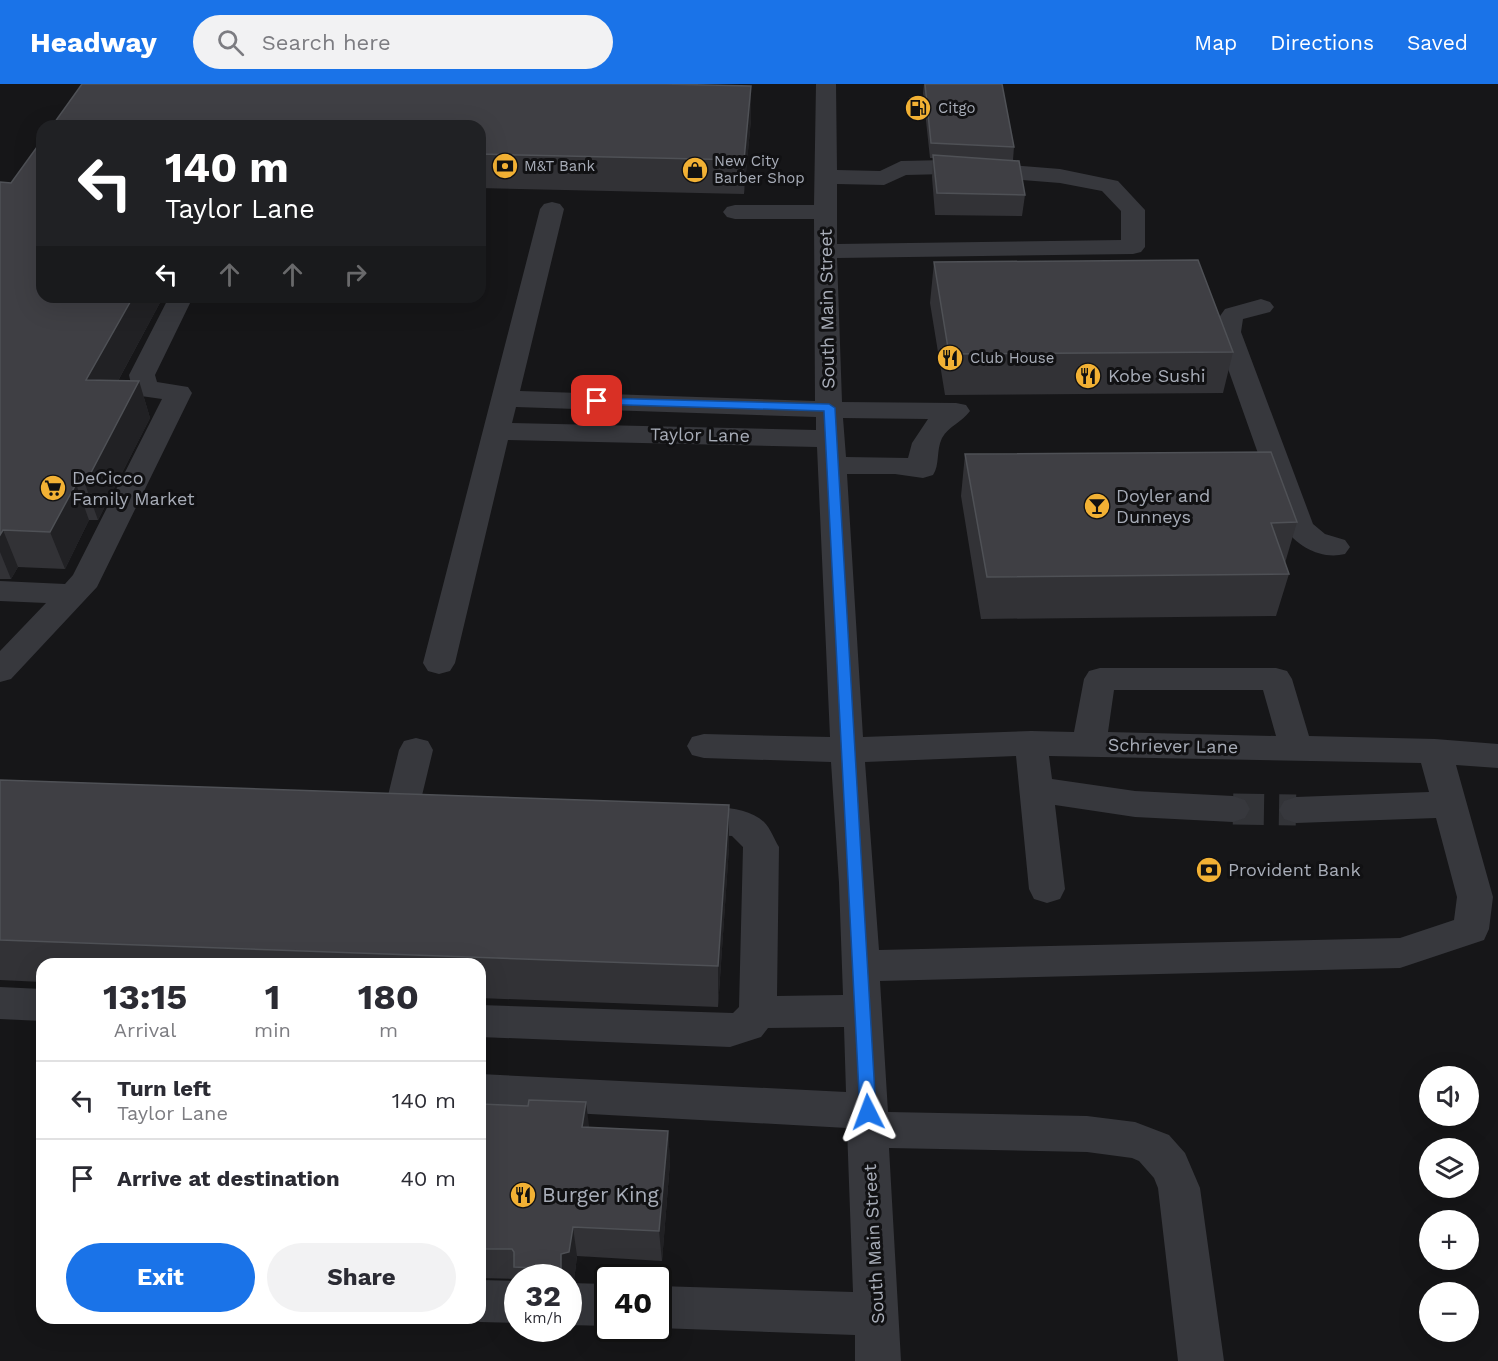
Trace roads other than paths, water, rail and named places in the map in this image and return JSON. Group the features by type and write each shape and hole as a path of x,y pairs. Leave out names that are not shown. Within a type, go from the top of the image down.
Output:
{"street":[{"name":"South Main Street","path":"826,84 825,251 829,408 861,966 878,1361"},
{"path":"825,251 1133,247 1133,210 1110,186 1060,176 946,167 901,168 884,178 826,177"},
{"path":"439,663 552,209"},
{"path":"735,212 825,212"},
{"path":"0,671 86,580 179,393 150,390 144,384 142,375 178,303"},
{"path":"1262,307 1234,314 1228,323 1227,332 1299,527 1306,536 1318,544 1335,547"},
{"name":"Taylor Lane","path":"496,431 832,452 922,469 921,453 939,421 956,411 504,399"},
{"path":"0,591 73,594"},
{"path":"1089,744 1100,679 1276,679 1296,748"},
{"path":"1031,743 1047,889"},
{"name":"Schriever Lane","path":"704,746 847,750 1031,743 1435,751 1498,756"},
{"path":"401,812 416,750"},
{"path":"861,966 1173,960 1400,952 1471,928 1475,897 1435,751"},
{"path":"1037,790 1135,804 1233,808"},
{"path":"1296,810 1449,804"},
{"path":"486,1021 730,1031 747,1026 758,1012 761,847 757,836 747,826 730,822 697,821"},
{"path":"0,1003 36,1005"},
{"path":"758,1012 863,1011"},
{"path":"486,1091 868,1121 1087,1134 1135,1140 1154,1148 1170,1166 1179,1188 1201,1361"},
{"path":"486,1300 504,1301"},
{"path":"672,1307 877,1314"}],"tunnel":[{"path":"1233,809 1296,810"}],"place":[{"name":"Citgo","path":"918,108"},
{"name":"M&T Bank","path":"505,166"},
{"name":"New City Barber Shop","path":"695,170"},
{"name":"Club House","path":"950,358"},
{"name":"Kobe Sushi","path":"1088,376"},
{"name":"DeCicco Family Market","path":"53,488"},
{"name":"Doyler and Dunneys","path":"1097,506"},
{"name":"Provident Bank","path":"1209,870"},
{"name":"Burger King","path":"523,1195"}]}
